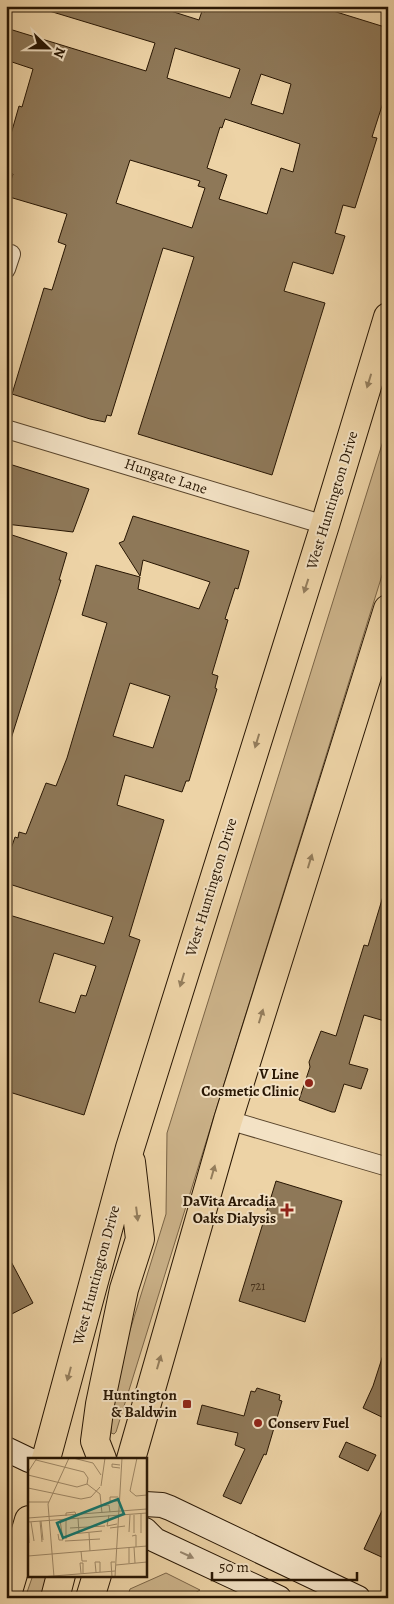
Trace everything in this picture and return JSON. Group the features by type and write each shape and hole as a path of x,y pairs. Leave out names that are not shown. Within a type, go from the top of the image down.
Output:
{"main road":[{"name":"West Huntington Drive","path":"46,1458 130,1148 325,525 388,317"},
{"path":"131,1458 228,1120 388,609"},
{"path":"102,1458 95,1441 100,1404 124,1289 140,1239 130,1148"},
{"path":"6,1449 28,1460"},
{"path":"146,1504 162,1505 170,1508 358,1598"},
{"path":"6,1598 28,1523"},
{"path":"146,1531 155,1540 279,1598"},
{"path":"55,1598 61,1576"},
{"path":"90,1598 97,1576"}],"street":[{"name":"Hungate Lane","path":"6,429 325,525"},
{"path":"228,1120 388,1167"}],"shaded area":[{"path":"388,425 388,556 114,1434 111,1433 114,1382 166,1214 167,1133"},
{"path":"166,1573 200,1590 187,1598 127,1598 130,1589"},
{"path":"33,1576 49,1576 43,1598 25,1598"}],"building":[{"path":"47,6 155,6 199,20 202,11 205,12 207,6 317,6 388,28 388,87 372,137 377,138 355,208 343,205 335,233 345,236 333,274 293,262 284,291 325,303 272,475 138,434 194,257 163,248 111,416 107,415 105,422 12,394 44,288 52,290 66,245 58,242 67,214 6,196 13,174 6,172 6,132 11,134 19,106 22,107 33,69 6,60 6,28 146,71 155,43 46,10","holes":["175,48 240,69 230,98 167,78","261,74 291,84 283,114 251,104","225,119 300,144 293,172 281,168 267,214 219,199 227,175 207,168 220,127 222,128","130,160 200,181 198,186 205,188 192,228 116,203"]},
{"path":"6,463 89,489 73,532 6,524"},
{"path":"133,516 249,551 238,589 235,588 225,619 228,620 212,674 218,676 215,688 217,689 189,781 186,781 182,792 125,775 117,805 164,820 129,936 140,940 84,1115 6,1091 6,914 104,944 113,917 6,883 6,863 15,837 18,838 19,832 26,834 46,783 56,786 67,758 107,623 82,615 96,565 140,577 138,589 199,609 210,582 143,560 140,576 119,543 124,541","holes":["130,683 170,696 153,748 113,736","54,953 96,966 86,996 81,995 75,1013 39,1002"]},
{"path":"6,533 67,553 59,580 61,580 10,742 6,742"},
{"path":"384,893 388,893 388,1022 364,1015 349,1064 368,1069 361,1089 344,1084 335,1112 332,1112 299,1100 310,1067 309,1062 321,1031 336,1036 364,945 368,946"},
{"path":"276,1181 342,1201 305,1322 239,1301"},
{"path":"6,1252 33,1303 6,1317"},
{"path":"384,1352 388,1352 388,1420 363,1408 373,1386"},
{"path":"257,1388 280,1395 279,1400 282,1401 266,1455 264,1454 241,1504 223,1496 245,1449 235,1445 238,1433 197,1424 202,1405 244,1416 251,1391 255,1392"},
{"path":"346,1442 376,1455 368,1471 339,1457"},
{"path":"388,1498 388,1560 364,1549"}],"place":[{"name":"V Line Cosmetic Clinic","path":"309,1083"},
{"name":"DaVita Arcadia Oaks Dialysis","path":"287,1210"},
{"name":"Huntington & Baldwin","path":"187,1404"},
{"name":"Conserv Fuel","path":"258,1423"}]}
